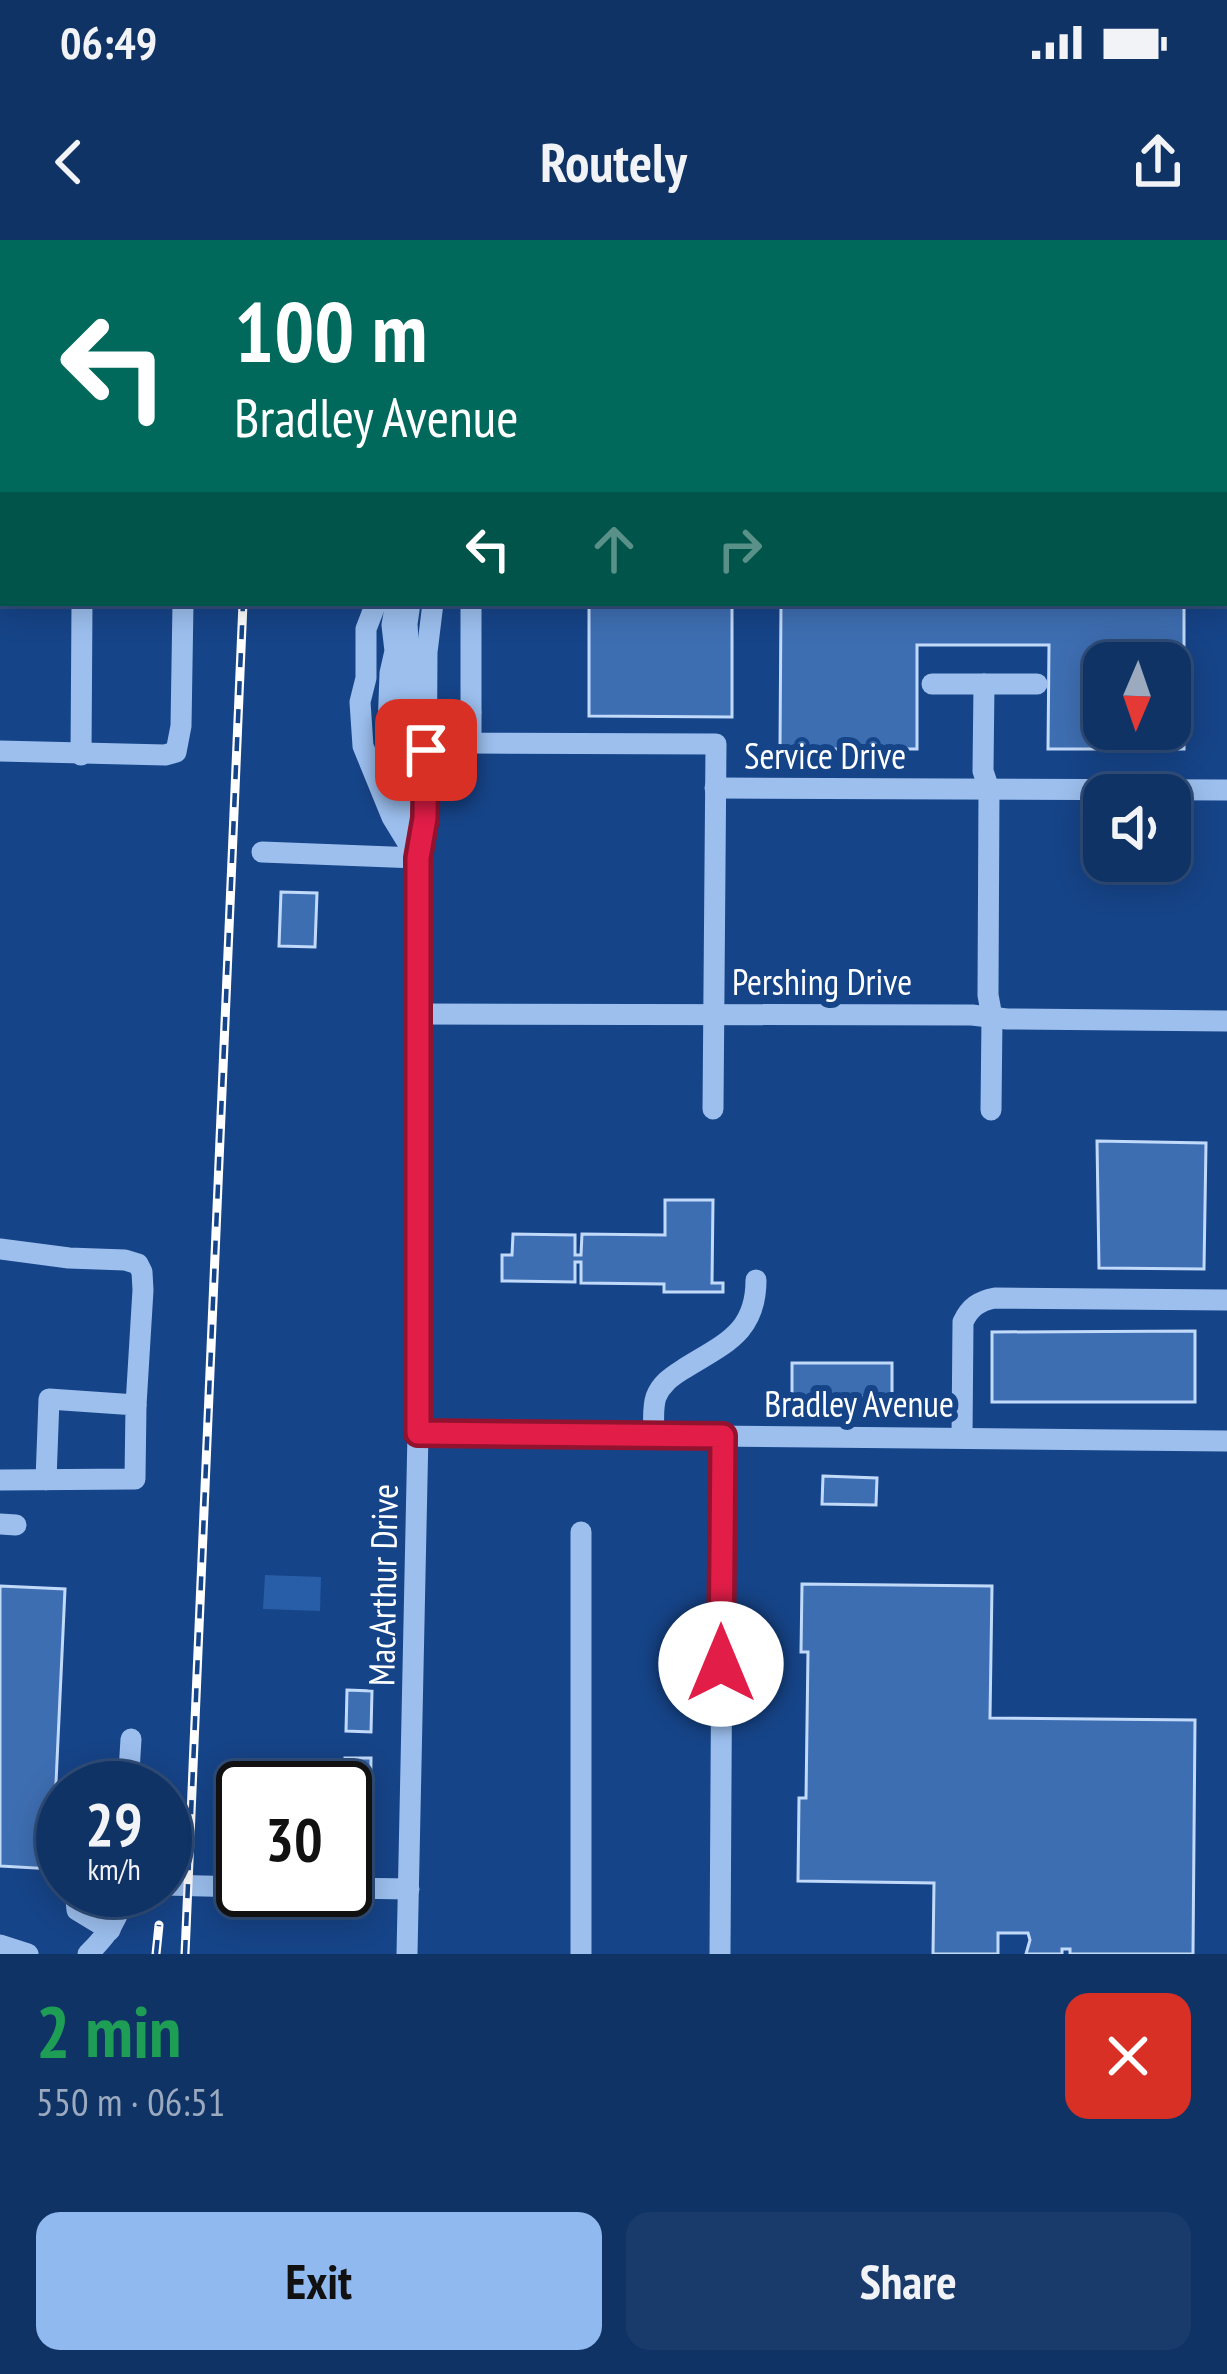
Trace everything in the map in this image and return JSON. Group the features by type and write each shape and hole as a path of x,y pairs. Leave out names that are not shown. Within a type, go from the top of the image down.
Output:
{"street":[{"path":"81,754 82,606"},
{"path":"0,751 176,752 181,726 183,606"},
{"path":"375,606 366,629 366,678 360,702 364,746 392,817 413,850"},
{"path":"395,606 388,736 396,762 401,814 413,850"},
{"path":"410,606 410,674 404,714 411,759 413,850"},
{"name":"MacArthur Drive","path":"407,1954 418,1433 413,850 425,818 427,652 433,606"},
{"path":"426,711 471,712 471,606"},
{"path":"932,684 1037,684"},
{"path":"984,684 992,1110"},
{"name":"Service Drive","path":"471,712 471,743 716,744 716,788 1227,790"},
{"path":"713,1109 716,788"},
{"path":"262,852 413,850"},
{"name":"Pershing Drive","path":"417,1014 972,1015 1227,1021"},
{"path":"0,1249 125,1260 138,1264 143,1289 135,1479 0,1480"},
{"path":"655,1435 654,1406 661,1389 734,1336 754,1309 756,1280"},
{"path":"962,1437 963,1322 982,1301 1227,1300"},
{"path":"46,1480 49,1399 136,1405"},
{"name":"Bradley Avenue","path":"418,1433 1227,1441"},
{"path":"720,1954 723,1436"},
{"path":"581,1532 581,1954"},
{"path":"130,1761 131,1739"},
{"path":"372,1888 409,1888"},
{"path":"89,1917 110,1930"},
{"path":"88,1954 116,1917"},
{"path":"0,1945 28,1954"}],"shaded area":[{"path":"265,1575 321,1577 320,1611 263,1609"}],"building":[{"path":"589,606 732,606 732,717 589,716"},
{"path":"781,606 1184,606 1184,642 1083,642 1083,749 1048,749 1049,645 917,645 917,749 780,749"},
{"path":"281,892 317,893 315,947 279,946"},
{"path":"1097,1141 1206,1143 1204,1269 1099,1268"},
{"path":"665,1200 713,1200 712,1283 723,1283 723,1292 664,1292 664,1284 581,1283 581,1262 575,1262 575,1282 502,1281 502,1255 512,1255 513,1234 575,1235 575,1255 581,1255 582,1234 665,1235"},
{"path":"1195,1331 1195,1402 992,1402 992,1332"},
{"path":"792,1363 892,1363 892,1397 792,1397"},
{"path":"823,1476 877,1478 876,1505 822,1504"},
{"path":"802,1584 992,1586 990,1718 1195,1720 1193,1954 1070,1954 1070,1949 1062,1949 1062,1954 1026,1954 1028,1933 998,1933 998,1954 933,1954 934,1883 798,1881 799,1798 806,1798 808,1652 801,1652"},
{"path":"0,1586 65,1589 57,1761 36,1761 36,1868 0,1866"},
{"path":"347,1690 372,1691 371,1732 346,1731"}],"railway":[{"path":"185,1954 243,606"},
{"path":"156,1954 159,1925"}],"route":[{"path":"426,750 425,818 418,858 418,1433 723,1436 721,1664"}]}
